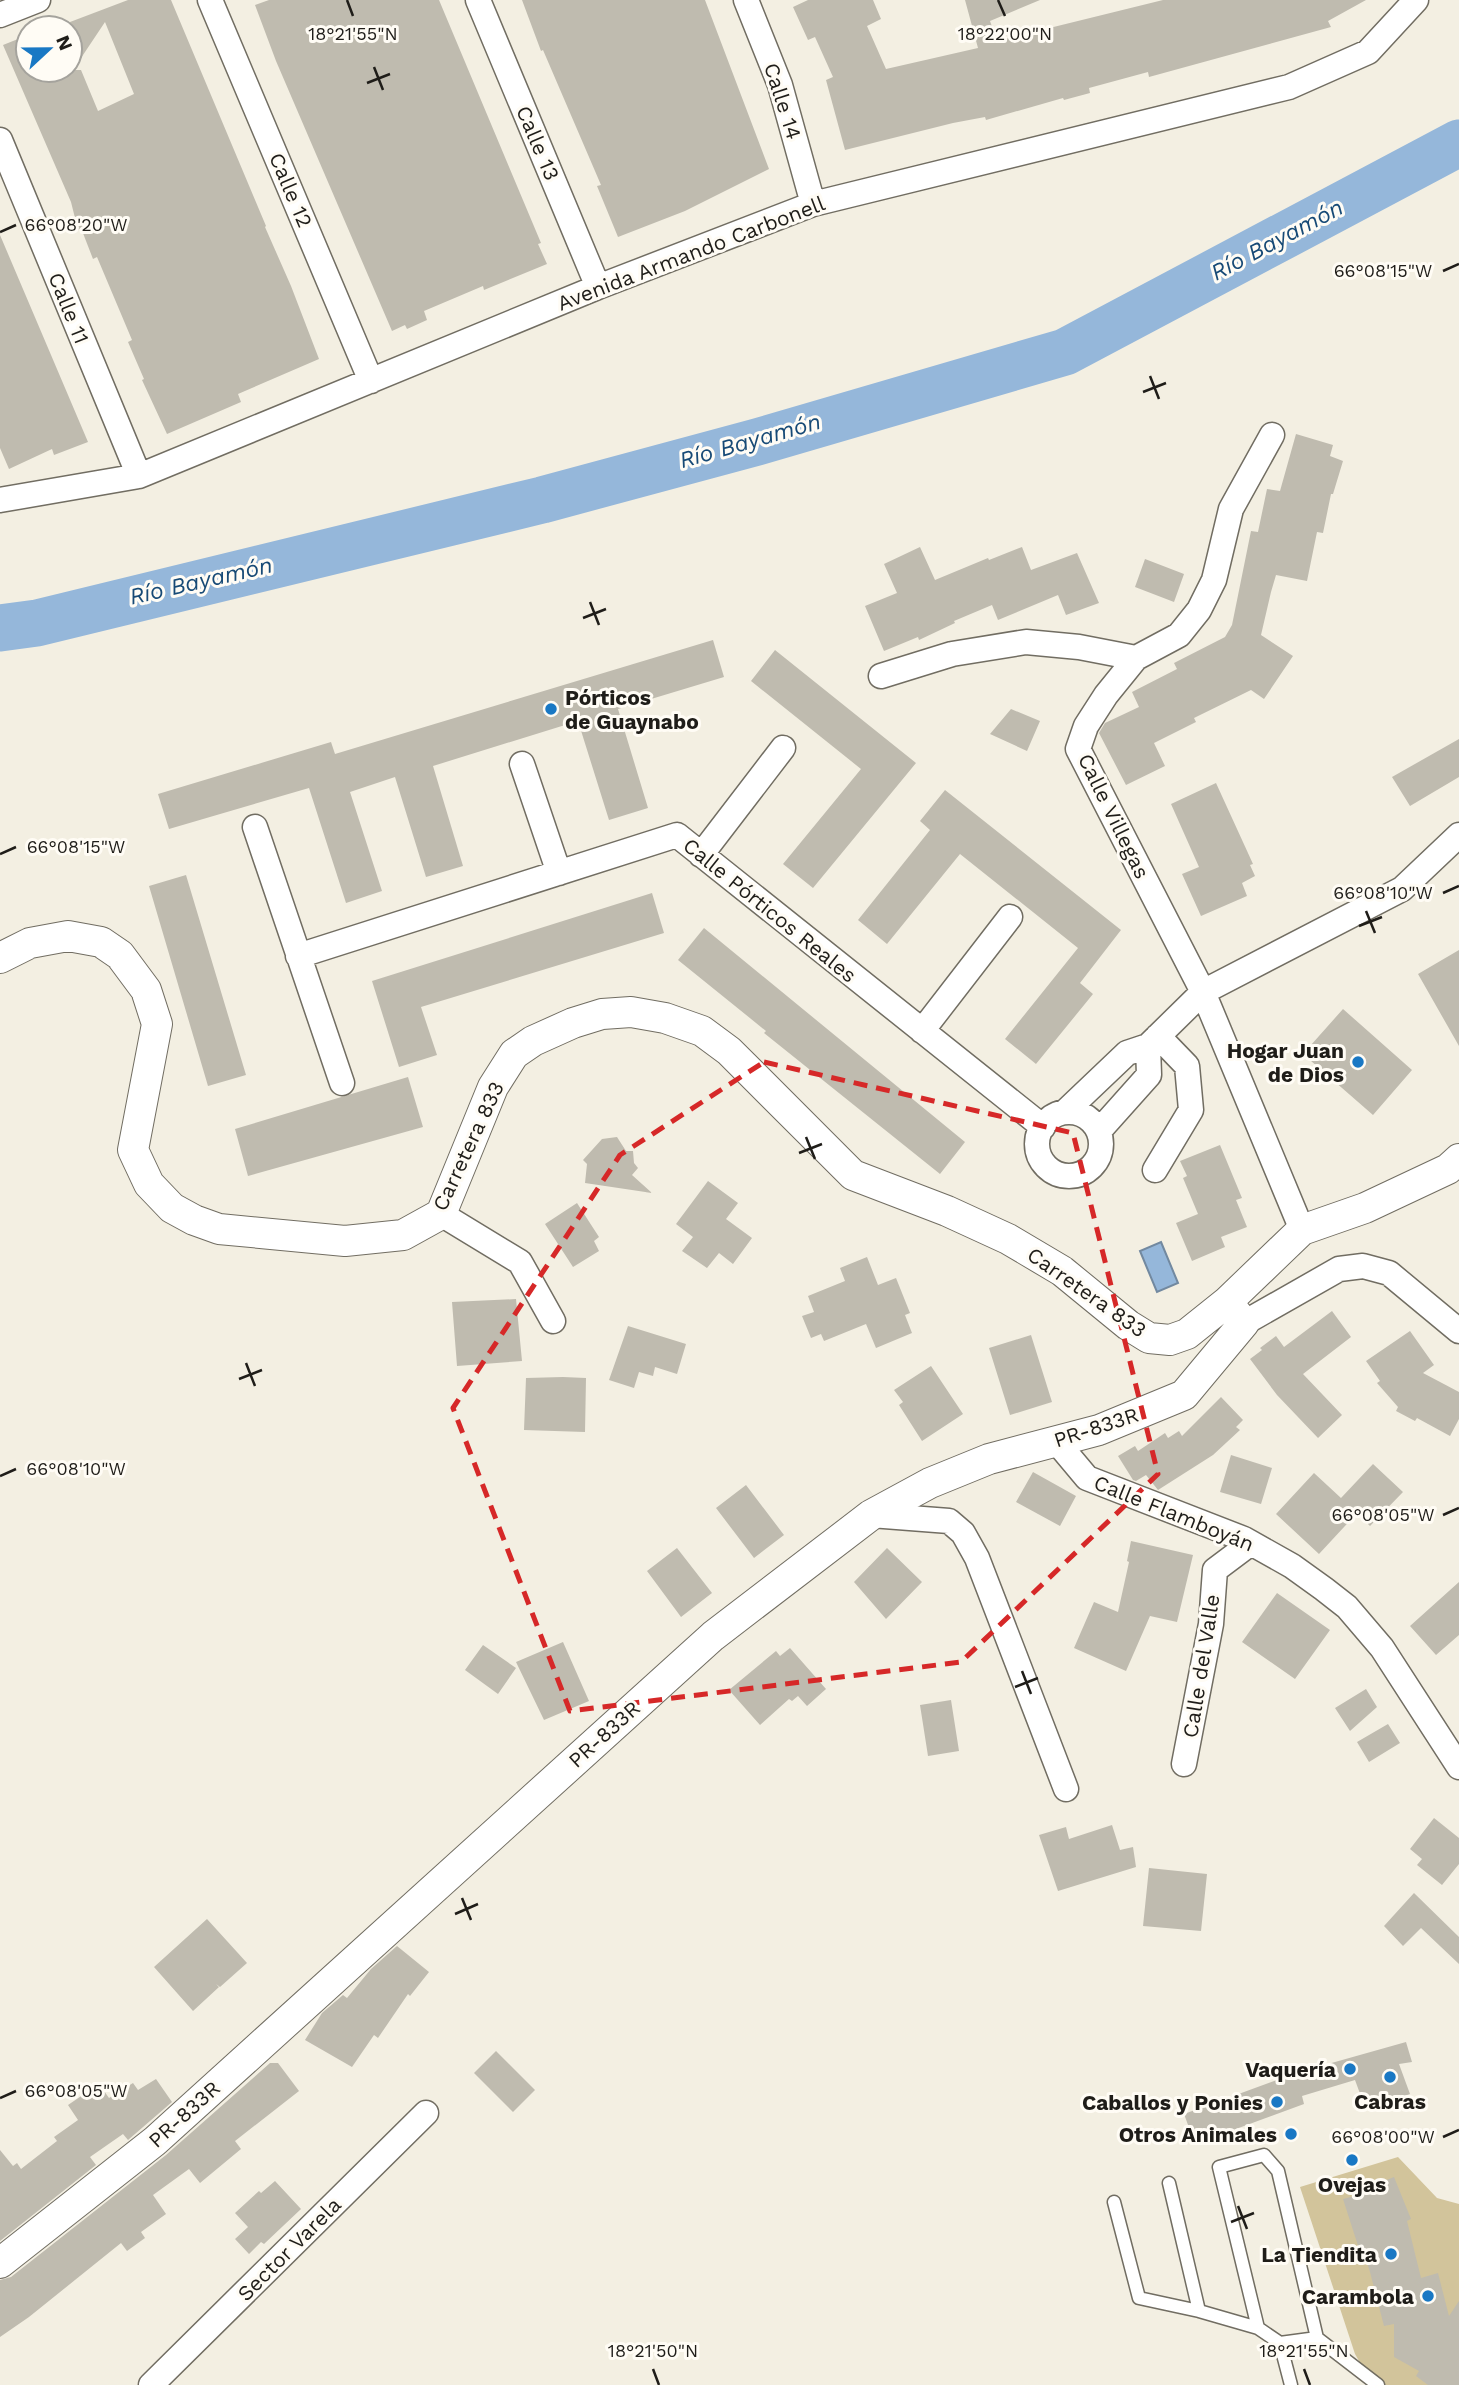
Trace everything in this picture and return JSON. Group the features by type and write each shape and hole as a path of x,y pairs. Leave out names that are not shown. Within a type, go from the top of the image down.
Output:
{"street":[{"path":"0,15 38,0"},
{"name":"Calle 12","path":"210,0 371,381"},
{"name":"Calle 13","path":"478,0 598,287"},
{"name":"Calle 14","path":"746,0 780,85 813,204"},
{"name":"Avenida Armando Carbonell","path":"0,500 139,477 598,287 813,204 1289,87 1368,52 1416,0"},
{"name":"Calle 11","path":"0,141 139,477"},
{"name":"Calle Villegas","path":"1272,435 1231,509 1214,580 1199,610 1179,635 1136,658 1092,716 1078,749 1203,992 1302,1230"},
{"path":"881,676 952,654 1026,642 1079,647 1136,658"},
{"path":"701,855 783,748"},
{"path":"522,764 559,873"},
{"path":"255,827 342,1083"},
{"name":"Calle Pórticos Reales","path":"298,956 677,835 1043,1126"},
{"path":"1065,1112 1085,1116 1094,1122 1101,1142 1096,1163 1088,1171 1068,1177 1048,1168 1038,1150 1043,1126 1055,1115 1065,1112 1126,1053 1153,1041 1203,992 1402,889 1459,835"},
{"path":"922,1031 1010,917"},
{"name":"Carretera 833","path":"0,958 30,943 68,936 101,942 120,956 146,990 156,1024 133,1150 149,1184 172,1208 219,1229 345,1241 403,1235 441,1214 493,1087 514,1054 533,1041 573,1023 602,1014 631,1012 665,1018 702,1031 729,1051 853,1175 1008,1238 1062,1271 1128,1325 1149,1338 1170,1340 1235,1313 1302,1230 1365,1208 1448,1169 1459,1158"},
{"path":"1099,1132 1149,1075 1153,1041"},
{"path":"1153,1041 1187,1066 1191,1110 1156,1170"},
{"path":"441,1214 520,1262 553,1321"},
{"path":"1235,1313 1339,1269 1363,1266 1389,1273 1459,1331"},
{"name":"PR-833R","path":"0,2263 155,2141 713,1636 871,1515 930,1483 989,1459 1099,1430 1184,1395 1235,1313"},
{"name":"Calle Flamboyán","path":"1056,1441 1087,1478 1244,1539 1292,1566 1347,1607 1382,1648 1459,1767"},
{"path":"871,1515 949,1521 963,1533 977,1558 1066,1789"},
{"name":"Calle del Valle","path":"1184,1764 1211,1624 1215,1570 1251,1544"},
{"name":"Sector Varela","path":"151,2385 426,2113"}],"lane":[{"path":"1258,2328 1219,2167 1264,2155 1278,2171 1317,2338 1378,2385"},
{"path":"1169,2183 1199,2311"},
{"path":"1114,2202 1139,2298 1258,2328 1280,2343 1291,2385"},
{"path":"1280,2343 1317,2338"}],"highlighted area":[{"path":"764,1062 1073,1133 1158,1474 961,1662 570,1711 453,1408 620,1155"}],"shaded area":[{"path":"1398,2157 1437,2198 1459,2204 1459,2385 1373,2385 1355,2354 1300,2187"}],"water":[{"path":"1161,1242 1178,1283 1157,1292 1140,1251"}],"building":[{"path":"128,0 171,0 319,359 238,394 241,402 167,434 142,380 144,379 128,342 132,340 97,257 93,259 81,228 78,230 71,202 20,84 84,84 84,77 98,111 134,94 105,22 84,54 84,17"},
{"path":"269,0 439,0 541,243 538,244 547,264 484,290 483,286 424,311 427,320 407,329 405,325 392,331 276,61 255,5"},
{"path":"522,0 705,0 769,169 685,211 618,237 597,186 601,185 543,50 541,51"},
{"path":"808,0 873,0 881,19 867,26 886,69 978,48 965,0 1040,0 990,21 997,41 1163,0 1366,0 1328,21 1331,27 1149,77 1148,72 1089,88 1090,93 986,120 985,117 953,123 845,150 826,80 833,77 815,37 808,40 793,7"},
{"path":"14,41 14,70 3,45"},
{"path":"0,235 88,442 54,455 52,449 9,469 0,448"},
{"path":"1296,434 1333,445 1330,456 1343,461 1331,494 1323,533 1317,532 1307,581 1276,575 1271,592 1261,635 1293,656 1264,699 1251,690 1194,718 1196,722 1154,743 1165,766 1126,785 1099,733 1105,723 1139,707 1132,692 1177,669 1174,663 1225,637 1232,625 1251,531 1258,532 1267,489 1280,491"},
{"path":"920,547 935,580 1022,547 1031,570 1077,553 1099,603 1066,615 1058,595 998,620 992,605 919,640 918,637 884,651 865,606 897,593 884,564"},
{"path":"1145,559 1184,574 1174,602 1135,587"},
{"path":"713,640 724,677 618,709 648,808 609,820 578,721 433,766 463,866 426,877 395,777 350,792 382,891 346,903 309,788 169,829 158,794 331,742 335,754"},
{"path":"775,650 916,763 813,888 783,864 861,769 751,681"},
{"path":"1011,709 1040,721 1027,751 990,734"},
{"path":"1459,739 1459,777 1410,806 1392,777"},
{"path":"1216,783 1253,864 1250,865 1255,876 1242,883 1247,896 1201,916 1182,874 1199,867 1171,804"},
{"path":"945,790 1121,930 1080,983 1093,994 1036,1064 1005,1039 1078,948 960,854 887,944 858,920 930,830 920,821"},
{"path":"186,875 246,1075 208,1086 149,886"},
{"path":"652,893 664,933 421,1007 437,1055 399,1067 372,981"},
{"path":"704,928 965,1142 940,1174 764,1033 766,1031 678,960"},
{"path":"1459,950 1459,1046 1418,974"},
{"name":"Hogar Juan de Dios","path":"1343,1009 1412,1070 1373,1115 1303,1054"},
{"path":"408,1077 423,1127 248,1176 235,1129"},
{"path":"617,1137 626,1151 633,1151 634,1163 638,1168 632,1175 652,1193 585,1183 587,1164 583,1160 602,1139"},
{"path":"1220,1145 1242,1198 1236,1200 1247,1227 1221,1237 1225,1247 1192,1261 1176,1223 1198,1214 1183,1178 1187,1176 1180,1161"},
{"path":"708,1181 738,1203 726,1219 752,1238 733,1264 719,1253 707,1268 682,1251 693,1237 676,1224"},
{"path":"577,1203 599,1237 594,1241 599,1251 573,1267 545,1224"},
{"path":"867,1257 878,1285 896,1278 910,1313 905,1315 912,1333 876,1348 866,1324 824,1341 821,1334 811,1338 802,1316 814,1312 808,1296 845,1281 840,1268"},
{"path":"516,1299 522,1361 457,1366 452,1302"},
{"path":"1332,1311 1351,1337 1303,1374 1342,1415 1318,1438 1277,1395 1250,1359 1276,1336 1284,1347"},
{"path":"628,1326 686,1344 677,1374 655,1367 653,1376 639,1372 634,1388 609,1380"},
{"path":"1410,1331 1434,1365 1423,1373 1459,1392 1459,1419 1450,1436 1417,1418 1415,1421 1396,1411 1398,1407 1377,1383 1380,1381 1366,1361"},
{"path":"1031,1335 1052,1402 1010,1415 989,1348"},
{"path":"931,1366 963,1414 922,1441 899,1405 903,1402 894,1390"},
{"path":"526,1378 586,1378 585,1432 524,1430"},
{"path":"1221,1397 1243,1420 1236,1427 1240,1430 1213,1455 1158,1490 1146,1475 1133,1480 1118,1456 1135,1446 1138,1451 1165,1433 1168,1438 1179,1431 1182,1436"},
{"path":"1231,1455 1272,1468 1261,1504 1220,1492"},
{"path":"1373,1464 1403,1492 1370,1526 1357,1513 1319,1554 1276,1514 1314,1473 1341,1498"},
{"path":"1033,1472 1076,1496 1060,1526 1016,1502"},
{"path":"746,1485 784,1535 754,1558 716,1508"},
{"path":"1131,1541 1193,1555 1177,1622 1150,1616 1126,1671 1074,1648 1094,1602 1118,1612"},
{"path":"677,1548 712,1593 681,1617 647,1571"},
{"path":"887,1548 922,1582 886,1619 854,1582"},
{"path":"1459,1582 1459,1635 1436,1655 1410,1626"},
{"path":"1277,1593 1330,1630 1295,1679 1242,1642"},
{"path":"563,1642 589,1701 544,1720 516,1662"},
{"path":"483,1645 516,1668 498,1694 465,1670"},
{"path":"790,1648 826,1689 807,1706 798,1696 792,1701 789,1699 760,1725 729,1690 776,1651 780,1656"},
{"path":"1366,1689 1377,1707 1350,1731 1335,1708"},
{"path":"951,1700 959,1751 928,1756 920,1705"},
{"path":"1388,1724 1400,1743 1369,1762 1357,1742"},
{"path":"1434,1818 1459,1838 1459,1864 1442,1885 1417,1865 1422,1859 1410,1849"},
{"path":"1112,1825 1120,1850 1133,1847 1136,1867 1058,1891 1039,1835 1066,1827 1069,1839"},
{"path":"1149,1868 1207,1874 1201,1931 1143,1926"},
{"path":"1414,1893 1459,1937 1459,1964 1421,1928 1403,1946 1384,1926"},
{"path":"207,1919 247,1963 220,1987 216,1984 219,1987 193,2011 154,1967"},
{"path":"397,1946 429,1972 410,1996 408,1994 378,2038 374,2035 352,2067 305,2040 322,2013 343,1995 347,1998 371,1969"},
{"path":"1406,2042 1412,2062 1399,2064 1410,2094 1366,2110 1355,2080 1302,2096 1304,2104 1195,2144 1184,2114 1296,2073"},
{"path":"496,2051 535,2090 513,2112 474,2073"},
{"path":"270,2063 278,2063 299,2091 235,2141 241,2149 200,2183 189,2169 153,2195 166,2214 141,2232 145,2238 127,2251 121,2243 0,2337 0,2280 11,2277 166,2155"},
{"path":"156,2079 172,2102 128,2140 123,2134 90,2157 96,2165 0,2241 0,2150 13,2166 17,2163 21,2169 57,2141 54,2137 78,2120 68,2105 99,2084 109,2098 133,2083 138,2090"},
{"path":"1394,2177 1411,2219 1407,2221 1421,2278 1438,2273 1449,2316 1459,2301 1459,2385 1428,2385 1416,2376 1419,2371 1394,2357 1394,2324 1384,2326 1370,2272 1364,2254 1361,2255 1343,2199 1370,2192 1369,2187"},
{"path":"275,2181 301,2209 264,2244 261,2242 249,2254 235,2239 248,2227 235,2213 259,2191 261,2193"}],"waterway":[{"name":"Río Bayamón","path":"0,628 37,623 542,500 757,442 1065,352 1459,143"}],"place":[{"name":"Pórticos de Guaynabo","path":"551,709"},
{"name":"Hogar Juan de Dios","path":"1358,1062"},
{"name":"Vaquería","path":"1350,2069"},
{"name":"Cabras","path":"1390,2077"},
{"name":"Caballos y Ponies","path":"1277,2102"},
{"name":"Otros Animales","path":"1291,2134"},
{"name":"Ovejas","path":"1352,2160"},
{"name":"La Tiendita","path":"1391,2254"},
{"name":"Carambola","path":"1428,2296"}]}
